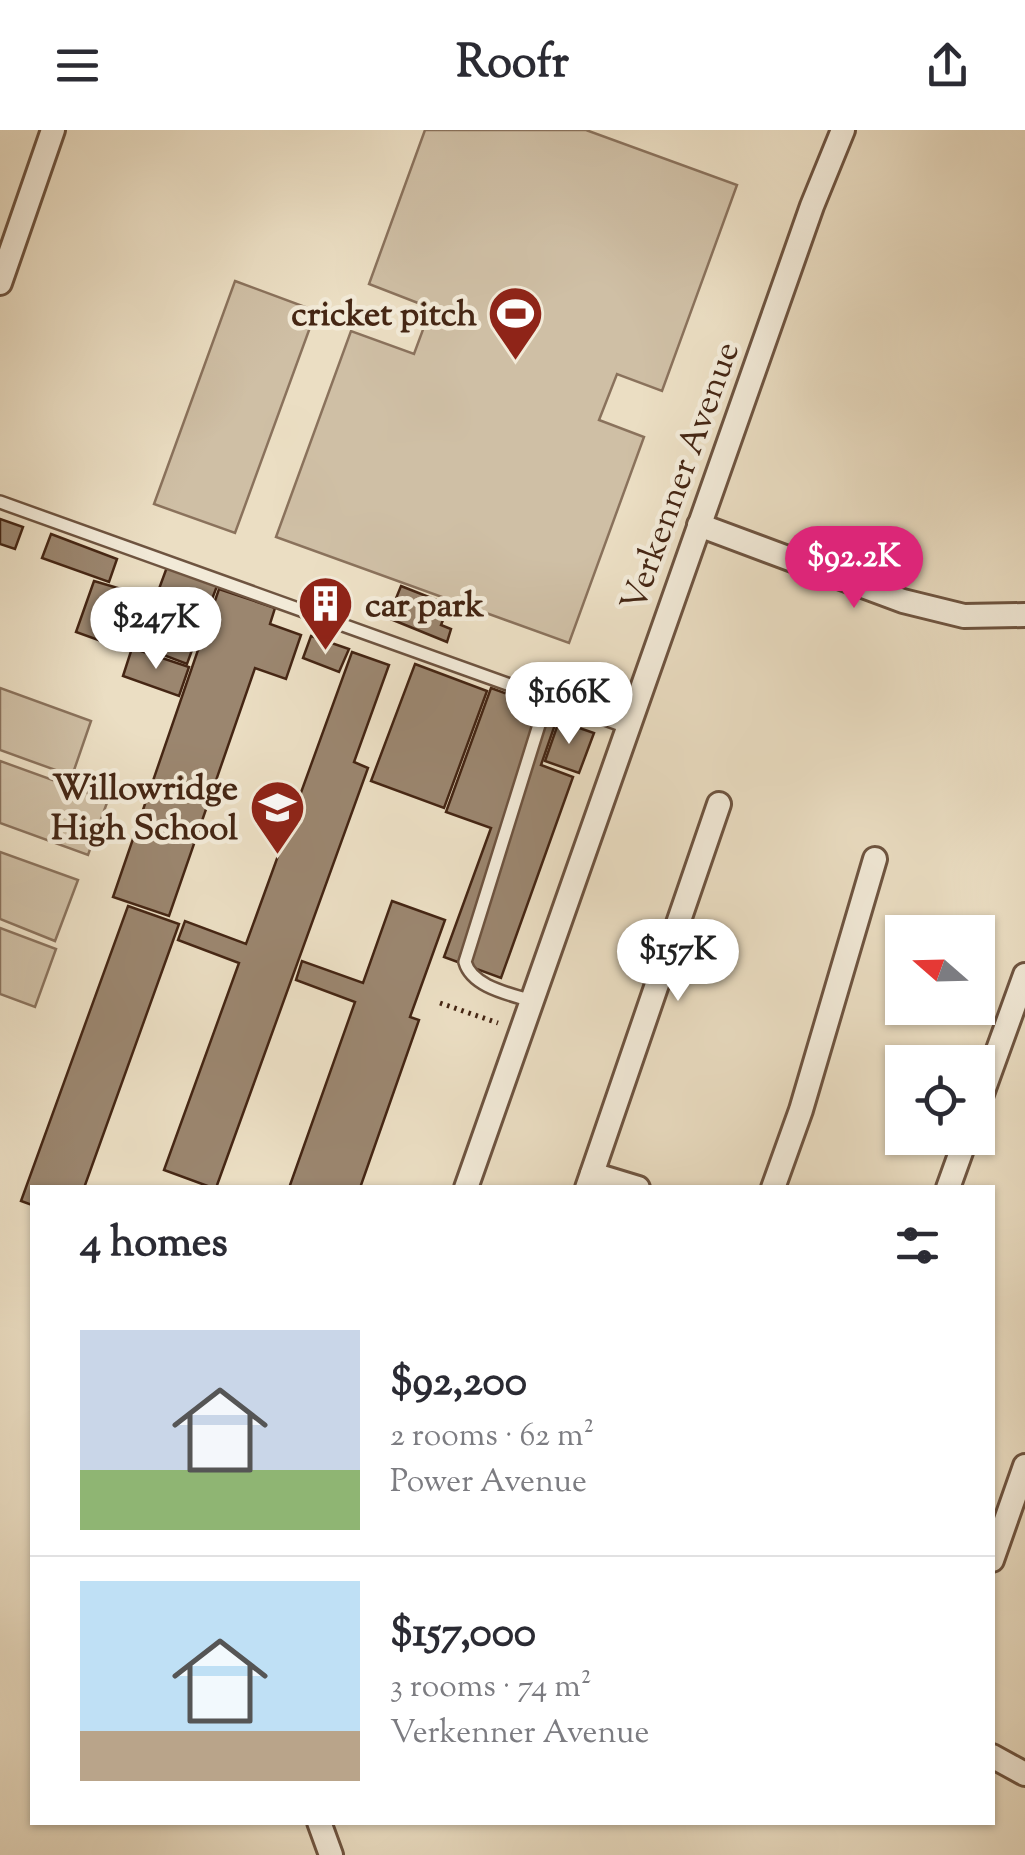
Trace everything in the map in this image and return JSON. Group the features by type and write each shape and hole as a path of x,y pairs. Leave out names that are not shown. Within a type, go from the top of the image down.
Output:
{"street":[{"path":"0,283 4,256 53,130"},
{"name":"Verkenner Avenue","path":"467,1185 812,206 843,130"},
{"path":"699,524 903,601 964,616 1025,615"},
{"path":"617,1185 590,1181 719,804"},
{"path":"774,1185 801,1110 875,859"},
{"path":"995,1059 1025,975"},
{"path":"949,1185 960,1155"},
{"path":"995,1551 1025,1466"},
{"path":"995,1758 1025,1774"},
{"path":"320,1825 331,1855"}],"lane":[{"path":"0,502 627,727"},
{"path":"532,1002 474,978 466,970 465,962 548,696"}],"path":[{"path":"440,1003 511,1027"}],"shaded area":[{"path":"425,130 586,130 737,185 662,391 617,374 599,420 644,437 569,643 276,537 351,331 414,354 431,308 369,284"},
{"path":"235,281 316,311 235,533 154,504"},
{"path":"0,688 91,721 72,776 0,750"},
{"path":"0,761 108,800 88,855 0,823"},
{"path":"0,852 78,880 55,941 0,919"},
{"path":"0,928 56,949 35,1007 0,994"}],"building":[{"path":"0,519 23,527 15,549 0,544"},
{"path":"51,534 117,559 109,582 42,558"},
{"path":"167,567 217,586 206,615 156,597"},
{"path":"94,581 145,596 126,650 76,632"},
{"path":"401,586 449,605 441,625 451,629 447,642 388,618"},
{"path":"219,589 275,608 270,624 301,635 286,679 255,668 169,916 113,897"},
{"path":"149,596 204,617 187,664 132,643"},
{"name":"car park","path":"311,636 349,649 339,672 303,658"},
{"path":"132,648 189,667 179,696 123,676"},
{"path":"352,652 389,665 354,762 368,768 217,1185 205,1185 164,1170 239,963 178,940 185,921 246,944"},
{"path":"415,664 487,691 444,808 371,781"},
{"path":"491,688 559,713 541,765 573,777 501,978 444,957 491,828 446,812"},
{"path":"559,721 594,733 579,773 545,761"},
{"path":"392,901 445,920 410,1017 419,1020 361,1185 290,1185 355,1002 296,980 302,961 363,983"},
{"path":"128,906 179,924 85,1185 30,1185 30,1204 21,1201"}],"place":[{"name":"cricket pitch","path":"516,362"},
{"name":"car park","path":"326,653"},
{"name":"Willowridge High School","path":"277,856"}]}
